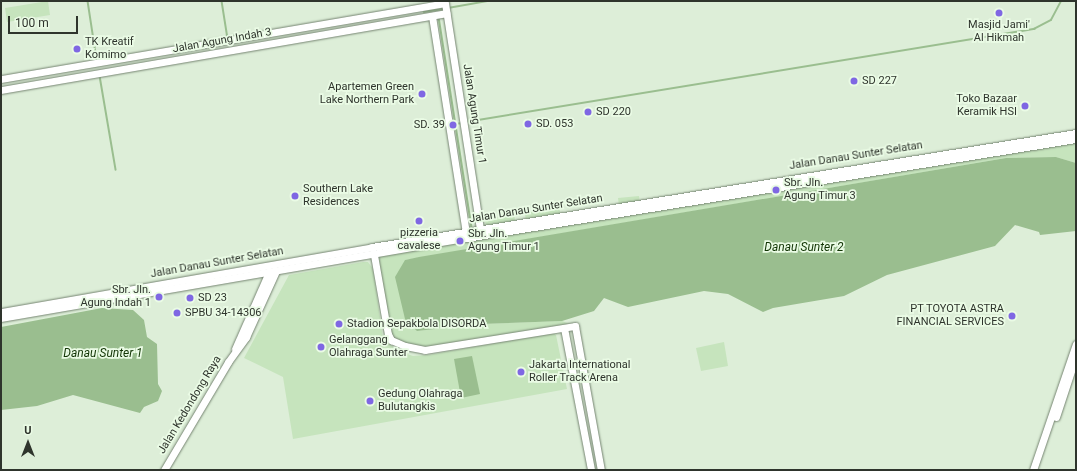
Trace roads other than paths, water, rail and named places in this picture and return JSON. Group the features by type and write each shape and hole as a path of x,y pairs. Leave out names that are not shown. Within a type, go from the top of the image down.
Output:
{"street":[{"name":"Jalan Agung Indah 3","path":"1,79 232,39 421,4 435,5 445,10"},
{"path":"421,4 421,18"},
{"name":"Jalan Agung Indah 3","path":"1,90 421,18 434,15 445,10"},
{"name":"Jalan Agung Timur 1","path":"445,10 465,127 478,232"},
{"path":"434,15 468,233"},
{"name":"Jalan Danau Sunter Selatan","path":"478,232 705,192 1076,133"},
{"name":"Jalan Danau Sunter Selatan","path":"1,318 468,233 706,200 1076,139"},
{"path":"705,192 706,200"},
{"name":"Jalan Danau Sunter Selatan","path":"1,312 235,275 273,272 374,255 468,233"},
{"path":"374,255 388,334 391,340 404,346 425,350 575,326 601,470"},
{"name":"Jalan Kedondong Raya","path":"164,470 234,351 246,337 273,272"},
{"path":"564,328 591,470"},
{"path":"1038,470 1076,344"},
{"path":"1033,470 1069,369 1076,356"}],"water":[{"name":"Danau Sunter 2","path":"1056,157 1076,163 1076,231 1040,235 1039,232 1015,225 995,246 887,275 844,296 773,308 763,312 728,294 704,291 628,307 604,298 594,311 562,321 481,324 417,331 405,319 395,277 405,260 419,257 1006,158"},
{"name":"Danau Sunter 1","path":"102,308 133,310 144,320 147,337 157,344 158,384 162,391 158,401 144,407 140,413 73,395 37,406 1,410 1,327"},
{"path":"472,356 480,394 461,398 454,359"}],"waterway":[{"path":"88,1 97,60"},
{"path":"222,1 228,37"},
{"path":"448,8 488,1"},
{"path":"466,122 1034,29 1051,20 1061,1"},
{"path":"424,12 443,9"},
{"path":"439,17 472,227"},
{"path":"100,76 116,170"},
{"path":"456,124 462,123"}],"place":[{"name":"Masjid Jami' Al Hikmah","path":"999,13"},
{"name":"TK Kreatif Komimo","path":"77,49"},
{"name":"SD 227","path":"854,81"},
{"name":"Apartemen Green Lake Northern Park","path":"422,94"},
{"name":"Toko Bazaar Keramik HSI","path":"1025,106"},
{"name":"SD 220","path":"588,112"},
{"name":"SD. 053","path":"528,124"},
{"name":"SD. 39","path":"453,125"},
{"name":"Sbr. Jln. Agung Timur 3","path":"776,190"},
{"name":"Southern Lake Residences","path":"295,196"},
{"name":"pizzeria cavalese","path":"419,221"},
{"name":"Sbr. Jln. Agung Timur 1","path":"460,241"},
{"name":"Sbr. Jln. Agung Indah 1","path":"159,297"},
{"name":"SD 23","path":"190,298"},
{"name":"SPBU 34-14306","path":"177,313"},
{"name":"PT TOYOTA ASTRA FINANCIAL SERVICES","path":"1012,316"},
{"name":"Stadion Sepakbola DISORDA","path":"339,324"},
{"name":"Gelanggang Olahraga Sunter","path":"321,347"},
{"name":"Jakarta International Roller Track Arena","path":"521,372"},
{"name":"Gedung Olahraga Bulutangkis","path":"370,401"}]}
